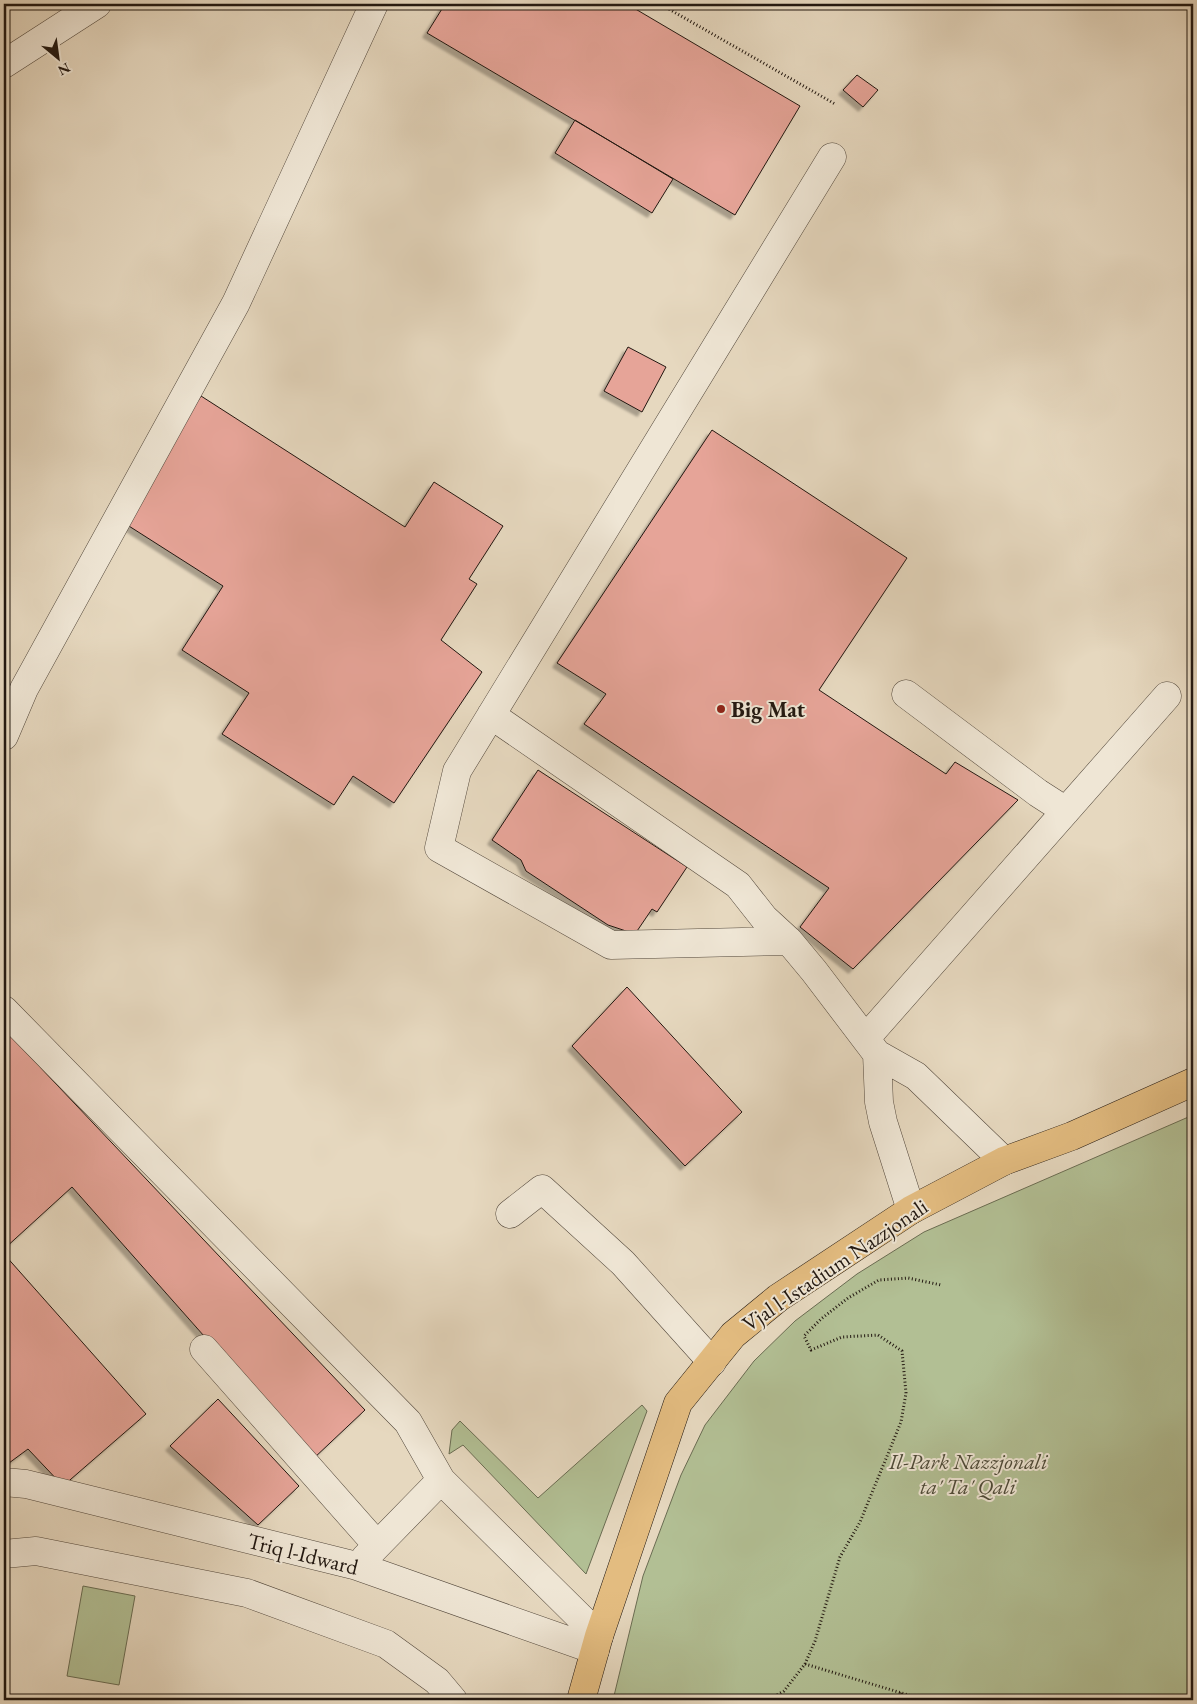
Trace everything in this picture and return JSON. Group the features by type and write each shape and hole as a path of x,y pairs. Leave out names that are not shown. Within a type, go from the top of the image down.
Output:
{"main road":[{"name":"Vjal l-Istadium Nazzjonali","path":"581,1700 597,1643 678,1403 733,1335 778,1298 911,1210 1004,1161 1072,1136 1193,1082"}],"street":[{"path":"4,64 98,4"},
{"path":"4,736 24,689 236,303 374,4"},
{"path":"788,941 611,945 439,848 457,771 832,157"},
{"path":"906,694 1038,793 1066,811"},
{"path":"911,1210 882,1122 872,1046 1066,811 1167,696"},
{"path":"491,715 738,885 764,918 788,941 814,971 872,1046 916,1076 1004,1161"},
{"path":"4,1010 408,1422 441,1480 597,1643"},
{"path":"510,1214 542,1189 623,1263 712,1362"},
{"path":"204,1349 377,1545"},
{"path":"357,1566 441,1480"},
{"name":"Triq l-Idward","path":"4,1482 26,1484 357,1566 597,1643"},
{"path":"4,1554 36,1551 247,1593 386,1644 437,1681 453,1700"}],"path":[{"path":"660,4 835,104"},
{"path":"768,1700 784,1691 806,1664 815,1641 840,1557 860,1522 902,1422 906,1393 902,1351 878,1335 842,1337 811,1350 804,1336 821,1319 848,1298 879,1280 908,1278 941,1285"},
{"path":"806,1664 926,1700"},
{"path":"898,1700 901,1692"}],"green space":[{"name":"Il-Park Nazzjonali ta' Ta' Qali","path":"1193,1115 1193,1700 613,1700 643,1576 681,1475 705,1425 754,1361 795,1321 857,1274 924,1232"},
{"path":"642,1405 647,1411 586,1574 463,1445 449,1454 452,1430 460,1421 538,1498"},
{"path":"83,1586 135,1596 119,1685 67,1676"}],"building":[{"path":"445,4 627,4 800,106 735,215 427,33"},
{"path":"857,75 878,90 863,107 843,90"},
{"path":"575,120 673,179 652,213 555,153"},
{"path":"628,347 666,367 642,412 604,391"},
{"path":"201,396 405,527 434,482 503,526 469,579 477,584 441,640 482,672 394,803 353,776 334,805 222,734 249,693 182,650 223,586 121,521"},
{"name":"Big Mat","path":"712,430 907,558 819,690 946,774 955,762 1018,800 853,969 800,927 829,888 584,724 606,694 557,663"},
{"path":"538,770 687,867 657,912 652,909 635,934 608,925 526,871 521,860 492,840"},
{"path":"627,987 742,1112 685,1166 572,1046"},
{"path":"4,1029 365,1410 313,1459 72,1187 4,1249"},
{"path":"4,1254 146,1414 63,1486 28,1449 9,1463 4,1456"},
{"path":"218,1399 299,1486 258,1525 170,1446"}],"place":[{"name":"Big Mat","path":"721,709"}]}
